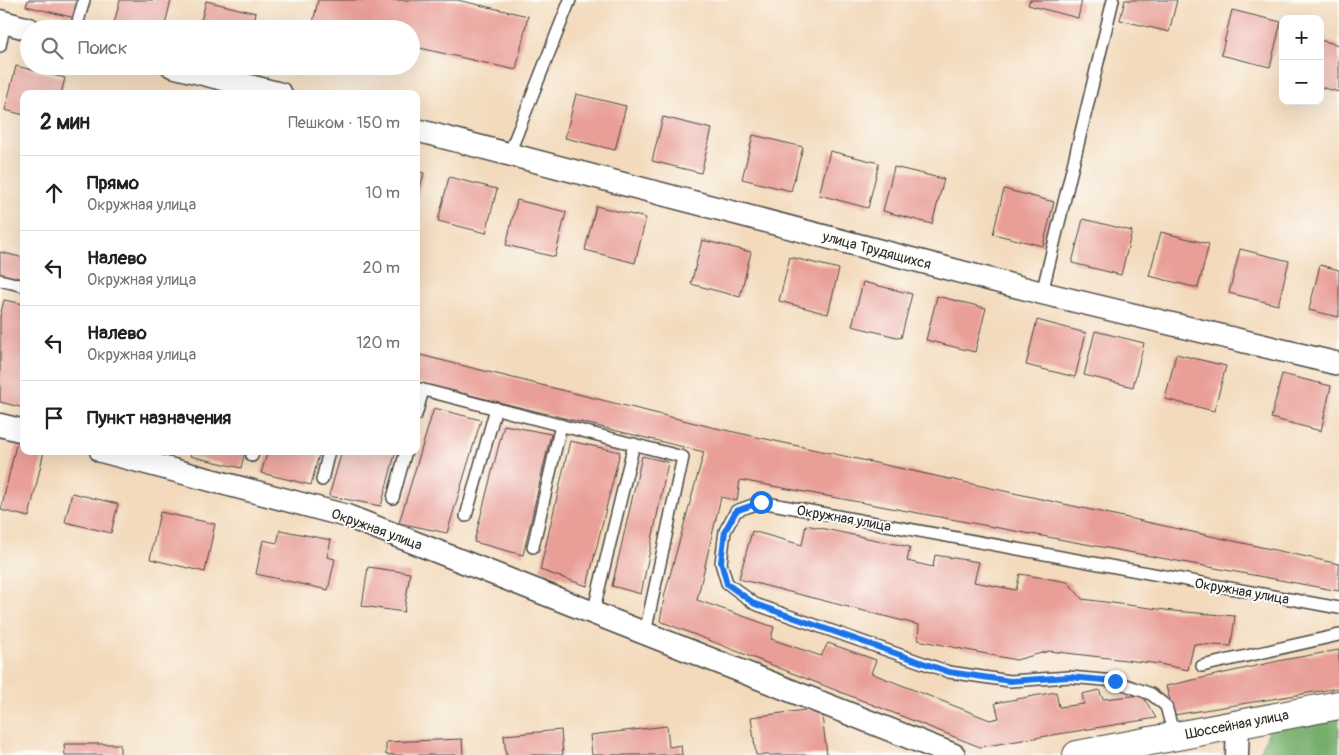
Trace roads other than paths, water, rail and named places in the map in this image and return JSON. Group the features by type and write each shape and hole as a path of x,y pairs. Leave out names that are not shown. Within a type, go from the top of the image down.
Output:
{"street":[{"path":"2,22 20,27"},
{"path":"207,75 265,90"},
{"name":"улица Трудящихся","path":"420,131 1042,294 1339,364"},
{"path":"0,425 20,430"},
{"name":"Окружная улица","path":"116,455 347,516 954,755"},
{"name":"Шоссейная улица","path":"1077,755 1339,705"},
{"path":"1237,755 1238,724"}],"lane":[{"path":"78,20 84,0"},
{"path":"1042,294 1113,0"},
{"path":"509,154 566,1"},
{"path":"0,46 2,22"},
{"path":"0,280 20,285"},
{"path":"420,389 683,456 645,633"},
{"path":"466,516 496,408"},
{"path":"533,547 561,425"},
{"path":"593,613 634,444"},
{"path":"322,480 328,455"},
{"path":"393,498 405,455"},
{"name":"Окружная улица","path":"1174,736 1166,706 1151,694 1115,681 1069,677 1010,681 949,672 755,604 727,584 721,562 725,531 736,511 761,502 1339,608"},
{"path":"1202,666 1339,635"}]}
